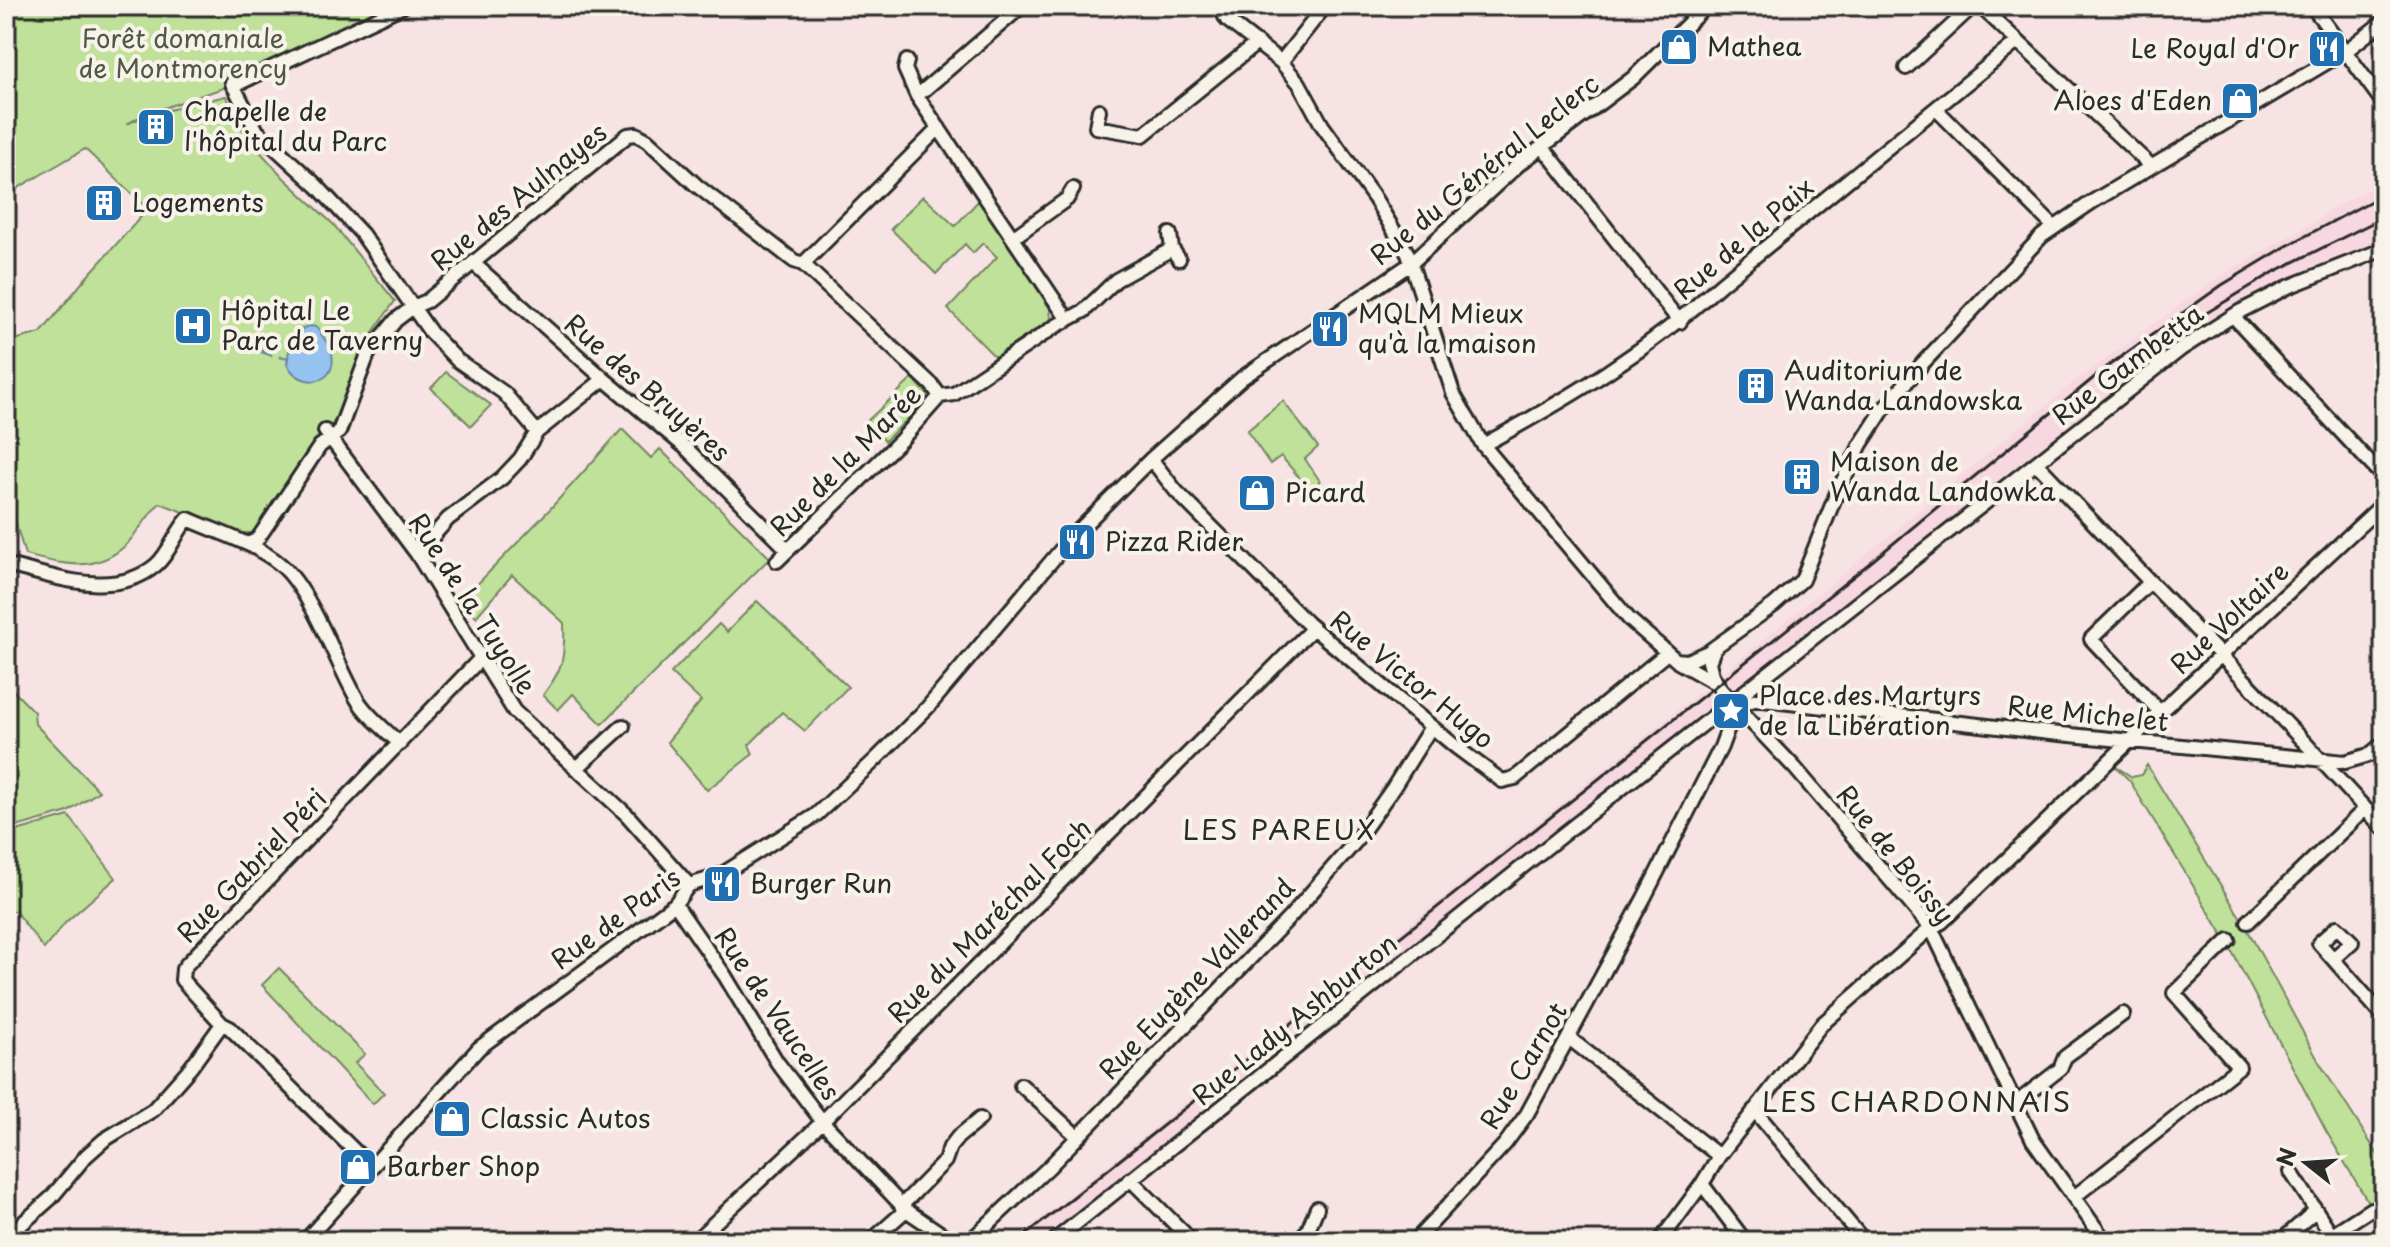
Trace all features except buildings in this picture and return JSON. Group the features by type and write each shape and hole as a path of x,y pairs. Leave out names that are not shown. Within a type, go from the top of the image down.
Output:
{"street":[{"path":"403,6 232,84 257,131 317,186 362,234 431,333 457,360 504,393 537,432"},
{"path":"917,96 1022,6"},
{"name":"Rue de Boissy","path":"1219,6 1227,20 1281,62 1299,83 1322,125 1375,199 1408,254 1409,265 1453,393 1483,445 1629,619 1672,657 1717,684 1795,768 1931,928 2033,1140 2105,1241"},
{"path":"1281,62 1325,6"},
{"name":"Rue du Général Leclerc","path":"1167,444 1242,378 1409,265 1542,146 1633,78 1706,6"},
{"path":"1906,68 1973,6"},
{"path":"1980,6 2151,166"},
{"path":"2312,6 2384,104"},
{"path":"1672,657 1693,660 1715,647 1774,605 1802,580 1836,495 1861,444 1883,410 1923,363 2053,226 2346,51 2384,21"},
{"name":"Rue de la Paix","path":"1483,445 1605,375 1680,322 1721,284 2017,42"},
{"path":"1099,110 1096,127 1143,135 1257,43"},
{"path":"907,61 905,69 917,96 1068,320"},
{"path":"1936,109 2053,226"},
{"path":"939,128 803,264 940,396"},
{"name":"Rue des Aulnayes","path":"249,543 257,540 328,434 339,432 368,354 396,320 427,301 621,139 636,134 647,140 744,223 794,261 803,264"},
{"path":"1542,146 1680,322"},
{"path":"1014,237 1067,199 1073,189"},
{"name":"Rue de la Marée","path":"777,561 901,440 940,396 954,394 1045,333 1084,311 1116,280 1176,254 1170,234"},
{"name":"Rue Gambetta","path":"1734,704 2181,349 2233,316 2288,287 2384,249"},
{"name":"Rue des Bruyères","path":"473,263 685,447 788,550"},
{"path":"2233,316 2384,478"},
{"path":"417,554 448,519 502,478 520,459 537,432 604,379"},
{"name":"Rue de la Tuyolle","path":"328,434 417,554 514,711 627,815 689,885"},
{"name":"Rue de Paris","path":"305,1241 370,1166 490,1038 675,904 689,885 719,876 816,815 928,707 1071,538 1167,444"},
{"name":"Rue Victor Hugo","path":"1151,459 1176,491 1313,628 1431,727 1498,778 1510,781 1672,657"},
{"path":"2036,463 2321,759 2384,829"},
{"name":"Rue Voltaire","path":"1660,1241 1719,1156 1821,1025 1931,928 1942,922 2160,712 2384,503"},
{"path":"6,567 72,581 131,580 158,563 177,530 188,519 235,541 249,543 292,575 359,703 400,744"},
{"path":"2150,582 2091,639 2160,712"},
{"name":"Rue du Maréchal Foch","path":"695,1241 822,1121 1313,628"},
{"path":"1715,647 1709,662 1717,684"},
{"name":"Rue Gabriel Péri","path":"370,1166 230,1028 222,1024 182,980 183,969 480,659"},
{"name":"Rue Michelet","path":"1734,704 1763,700 2131,741 2351,761 2369,755 2384,743"},
{"path":"1726,736 1723,729 1710,719 1734,704"},
{"path":"1726,736 1734,704"},
{"name":"Rue Lady Ashburton","path":"1054,1241 1710,719"},
{"path":"576,769 623,726"},
{"name":"Rue Eugène Vallerand","path":"970,1241 1078,1137 1306,899 1355,842 1431,727"},
{"name":"Rue Carnot","path":"1415,1241 1505,1144 1527,1114 1645,896 1726,736"},
{"path":"2248,922 2365,809"},
{"name":"Rue de Vaucelles","path":"675,904 725,976 777,1062 822,1121 904,1208 952,1241"},
{"path":"2074,1197 2239,1067 2174,993 2229,940"},
{"path":"2333,959 2384,1017"},
{"path":"2015,1104 2060,1069 2065,1057 2123,1014"},
{"path":"6,1238 51,1198 86,1156 104,1140 153,1110 191,1067 222,1024"},
{"path":"1569,1038 1719,1156"},
{"path":"1021,1085 1078,1137"},
{"path":"1755,1108 1864,1241"},
{"path":"871,1241 945,1161 958,1137 980,1119"},
{"path":"2291,1172 2334,1238 2371,1209"},
{"path":"1130,1179 1192,1241"},
{"path":"1702,1184 1745,1241"},
{"path":"1297,1241 1308,1230 1317,1208"},
{"path":"2281,1241 2316,1210"}],"shaded area":[{"path":"2384,181 2384,239 2243,298 2194,329 1735,691 1722,674 2075,381 2223,274"},
{"path":"1704,689 1718,704 1042,1241 1002,1241 1024,1232"}],"green space":[{"name":"Hôpital Le Parc de Taverny","path":"6,6 403,6 244,81 143,115 127,124 144,116 226,96 245,135 284,178 333,224 395,301 364,345 335,420 252,533 238,533 160,503 125,546 101,560 77,564 25,555 6,489 6,342 41,333 148,209 85,149 6,195"},
{"path":"923,196 955,226 981,198 1050,309 1051,319 995,357 948,309 997,257 983,243 973,253 965,244 936,274 891,229"},
{"path":"446,372 491,405 471,426 431,388"},
{"path":"913,378 926,393 927,400 885,441 866,422"},
{"path":"1283,401 1318,447 1305,459 1320,481 1304,496 1298,490 1304,483 1281,456 1270,464 1247,431"},
{"path":"622,429 651,458 660,449 770,558 602,724 573,694 558,710 543,695 562,662 564,623 512,575 476,617 462,600"},
{"path":"757,601 848,687 805,731 782,712 749,745 753,754 707,790 667,742 701,701 671,673 719,624 727,632"},
{"path":"6,683 34,712 35,724 99,791 68,812 6,830"},
{"path":"2147,765 2245,925 2319,1062 2384,1164 2384,1229 2326,1131 2227,942 2130,781 2115,766 2132,777 2141,775"},
{"path":"69,816 116,878 66,922 44,949 15,911 6,912 6,834"},
{"path":"279,968 365,1054 355,1063 384,1093 373,1104 262,985"}],"water":[{"path":"309,326 316,327 332,354 329,372 317,380 300,378 287,364 295,336"}],"waterway":[{"path":"255,349 271,355"},
{"path":"280,357 288,358"}],"railway":[{"path":"1018,1241 1860,571 2108,366 2222,285 2384,194"},
{"path":"2157,343 2274,272 2384,217"}],"place":[{"name":"Mathea","path":"1679,47"},
{"name":"Le Royal d'Or","path":"2327,49"},
{"name":"Aloes d'Eden","path":"2240,101"},
{"name":"Chapelle de l'hôpital du Parc","path":"156,127"},
{"name":"Logements","path":"104,203"},
{"name":"Hôpital Le Parc de Taverny","path":"193,326"},
{"name":"MQLM Mieux qu'à la maison","path":"1330,329"},
{"name":"Auditorium de Wanda Landowska","path":"1756,386"},
{"name":"Maison de Wanda Landowka","path":"1802,477"},
{"name":"Picard","path":"1257,493"},
{"name":"Pizza Rider","path":"1077,542"},
{"name":"Place des Martyrs de la Libération","path":"1731,711"},
{"name":"Burger Run","path":"722,884"},
{"name":"Classic Autos","path":"452,1119"},
{"name":"Barber Shop","path":"358,1167"}],"district":[{"name":"LES PAREUX","path":"1280,830"},
{"name":"LES CHARDONNAIS","path":"1917,1102"}],"park label":[{"name":"Forêt domaniale de Montmorency","path":"183,54"}]}
